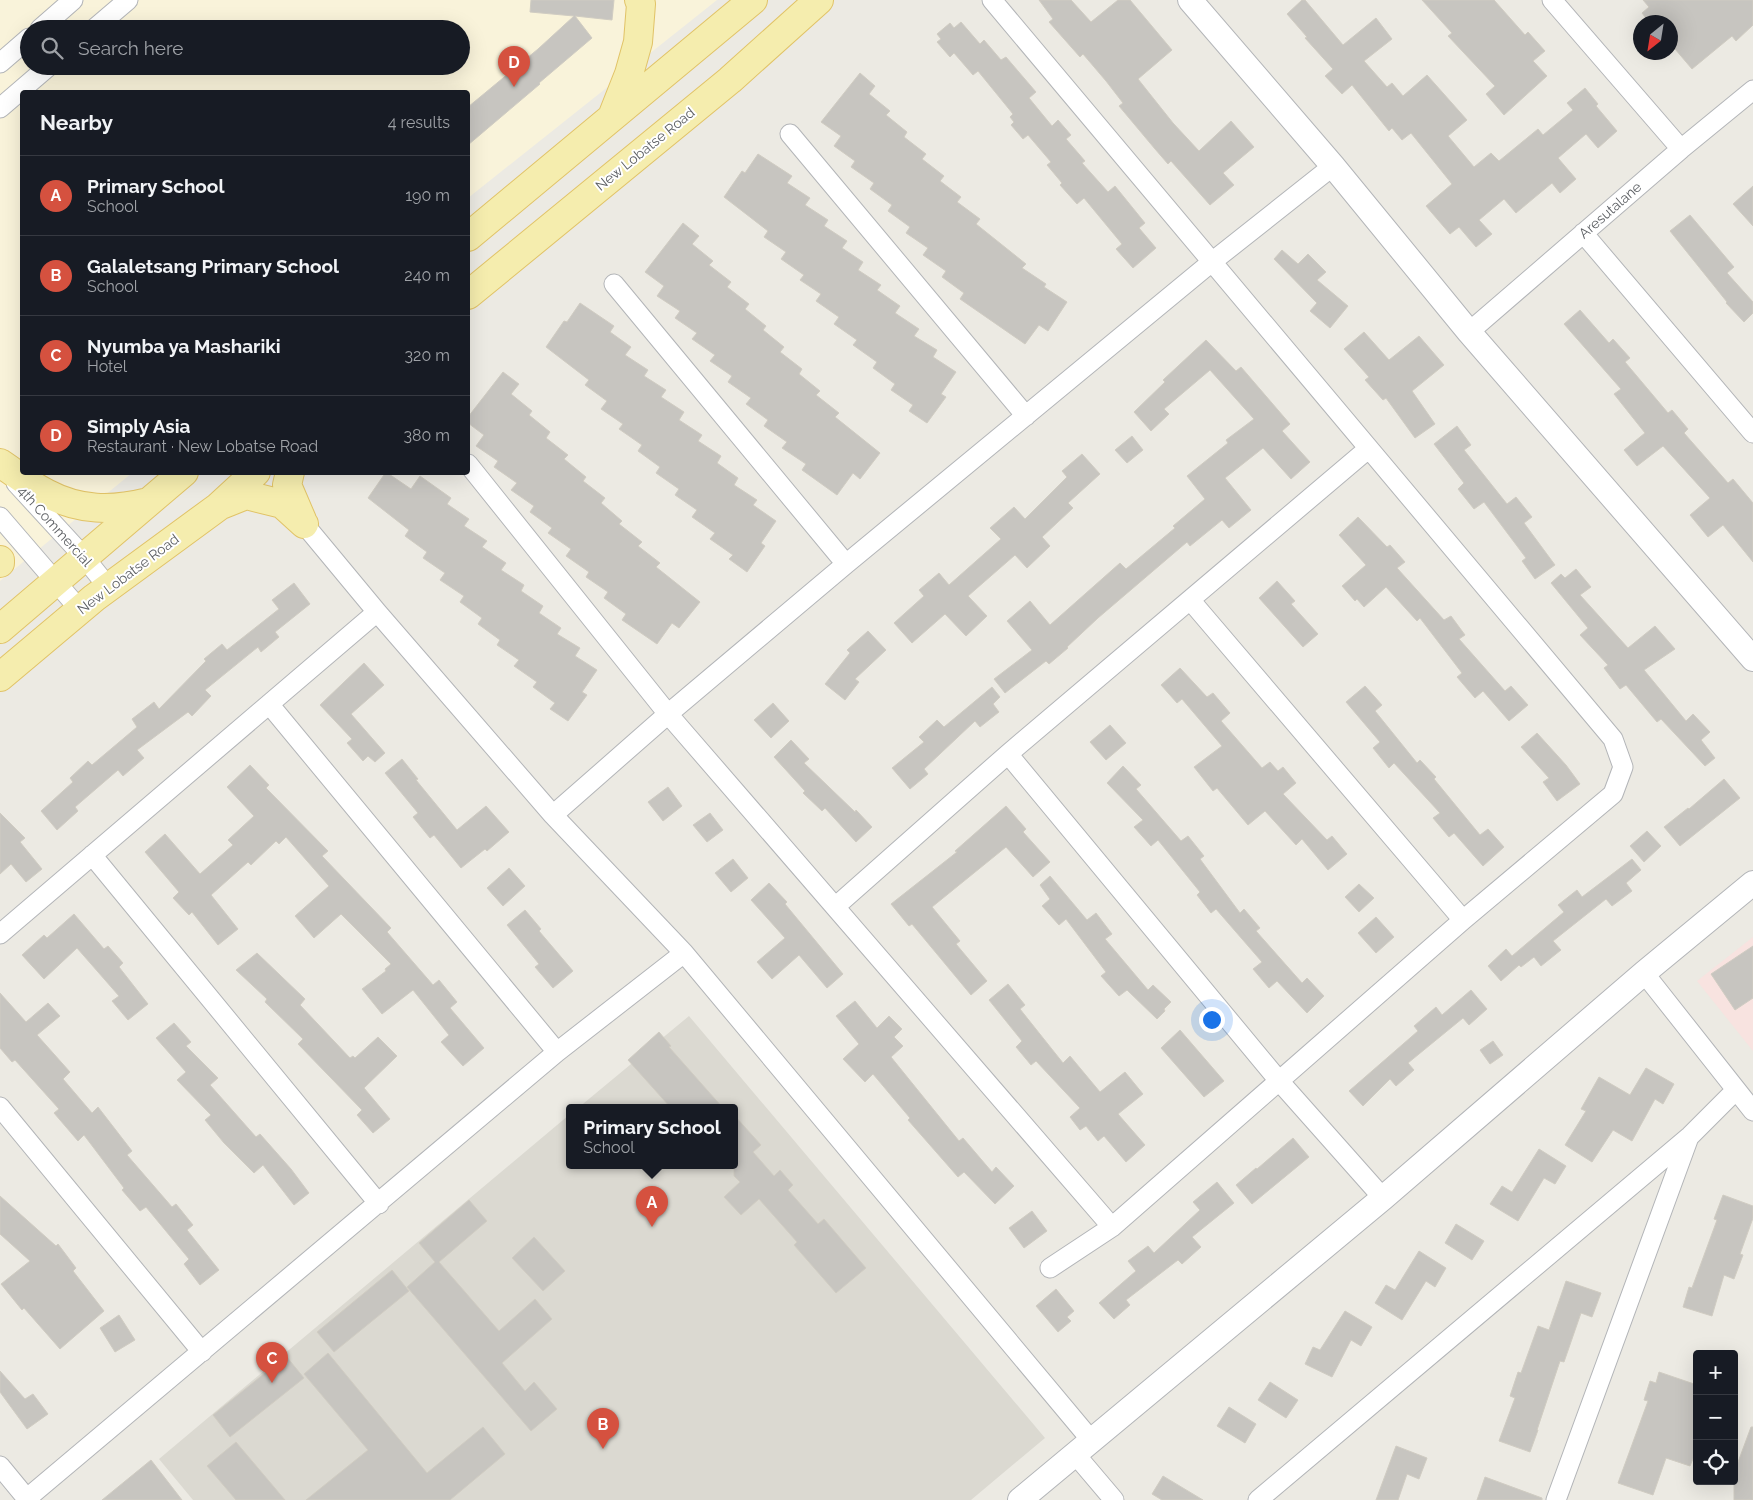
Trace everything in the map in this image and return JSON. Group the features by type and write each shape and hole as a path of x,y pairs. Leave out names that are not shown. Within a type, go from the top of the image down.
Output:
{"main road":[{"path":"611,118 629,74 638,42 639,0"},
{"path":"470,236 753,0"},
{"name":"New Lobatse Road","path":"470,293 730,80 819,0"},
{"path":"0,464 45,493 71,504 100,509 125,508 149,502"},
{"path":"0,630 180,475"},
{"name":"New Lobatse Road","path":"0,677 108,587 218,507 253,475"},
{"path":"289,475 287,485 304,524"},
{"path":"218,507 246,495 282,504 304,524"}],"street":[{"path":"50,20 73,0"},
{"path":"105,20 128,0"},
{"path":"992,0 1613,739 1623,767 1613,794 1463,920 1112,1227 1050,1268"},
{"path":"1190,0 1333,166 1469,332 1753,660"},
{"path":"1552,0 1681,149"},
{"path":"0,63 20,46"},
{"path":"21,90 38,75"},
{"name":"Aresutalane","path":"1469,332 1681,149 1753,90"},
{"path":"0,108 20,91"},
{"path":"790,134 1026,416"},
{"path":"553,815 668,714 846,564 1213,261 1333,166"},
{"path":"1583,233 1746,411 1753,432"},
{"path":"614,284 846,564"},
{"path":"836,907 1008,754 1191,601 1368,449"},
{"name":"4th Commercial","path":"0,464 108,587"},
{"path":"470,466 668,714 1112,1227"},
{"path":"0,517 80,610"},
{"path":"304,524 377,612 553,815 684,954 1083,1447 1114,1500"},
{"path":"1191,601 1463,920"},
{"path":"0,934 377,612"},
{"path":"268,704 558,1052"},
{"path":"1008,754 1280,1082 1383,1198"},
{"path":"92,855 378,1204"},
{"path":"1020,1500 1383,1198 1644,973 1753,883"},
{"path":"0,1466 27,1499 558,1052 684,954"},
{"path":"1644,973 1753,1111"},
{"path":"1258,1500 1690,1136 1736,1090"},
{"path":"0,1107 202,1352"},
{"path":"1556,1500 1690,1136"}],"shaded area":[{"path":"0,0 717,0 470,196 470,90 20,90 20,475 130,475 0,581"},
{"path":"1753,937 1753,1051 1697,981"},
{"path":"689,1016 1045,1438 971,1500 193,1500 159,1459 566,1118 566,1169 738,1169 738,1104 583,1104"}],"building":[{"path":"531,0 614,0 612,20 575,16 592,38 470,143 470,105 538,49 574,16 530,12"},
{"path":"1039,0 1071,0 1091,22 1118,0 1130,0 1172,50 1138,79 1173,123 1199,151 1231,121 1254,147 1223,173 1234,185 1210,205 1171,161 1168,164 1119,106 1123,103 1106,81 1083,54 1080,57 1049,22 1053,19"},
{"path":"1302,0 1305,0 1343,45 1376,18 1392,39 1364,61 1387,87 1392,83 1403,96 1427,75 1467,120 1448,136 1474,167 1491,153 1499,161 1538,129 1543,135 1573,110 1567,103 1585,88 1598,104 1596,106 1617,131 1598,148 1586,134 1558,158 1576,179 1560,193 1552,183 1516,213 1504,199 1479,220 1492,234 1476,247 1459,227 1450,234 1426,206 1452,184 1411,133 1402,140 1392,128 1389,131 1352,85 1342,94 1325,76 1333,69 1305,38 1307,37 1287,14"},
{"path":"1422,0 1494,0 1525,35 1528,32 1545,51 1533,61 1547,76 1504,115 1486,94 1495,86 1448,36 1452,33"},
{"path":"1643,0 1753,0 1753,25 1736,41 1732,36 1692,69 1678,53 1678,15 1644,15 1642,13 1649,7"},
{"path":"961,22 980,44 984,40 1001,60 1006,57 1036,92 1029,98 1052,126 1058,120 1071,135 1066,139 1085,161 1082,163 1108,192 1115,186 1145,223 1139,228 1156,248 1133,268 1116,249 1122,244 1084,198 1077,204 1060,185 1062,183 1047,165 1051,162 1028,135 1023,139 1011,125 1014,122 1010,117 1013,114 978,71 973,75 954,53 950,57 937,42 941,39 937,34 950,23 954,28"},
{"path":"860,73 875,86 869,94 890,111 886,115 907,132 904,137 926,154 922,159 944,176 940,181 961,197 957,202 980,219 976,224 1026,264 1022,268 1046,284 1044,287 1067,302 1048,331 1039,325 1025,344 960,299 964,293 942,277 946,271 923,255 928,248 906,233 910,227 888,211 892,205 870,189 874,183 851,167 855,161 834,146 841,136 821,122"},
{"path":"758,154 792,176 787,183 810,198 805,205 828,220 824,226 847,241 842,248 863,262 858,270 881,285 877,290 900,306 895,313 919,329 914,336 937,350 933,357 956,372 941,394 946,397 927,423 909,411 913,405 891,390 895,384 873,368 877,362 853,345 857,340 834,324 839,317 816,301 821,294 800,280 804,275 781,259 786,252 764,237 768,231 724,197 742,171 745,173"},
{"path":"1753,186 1753,226 1733,204"},
{"path":"1690,215 1734,267 1727,273 1753,302 1753,313 1744,322 1726,303 1670,231"},
{"path":"683,223 699,236 692,244 713,261 709,265 731,282 727,287 749,304 745,309 766,326 763,330 784,347 780,352 802,369 799,374 820,391 816,395 839,413 835,417 880,453 860,479 853,473 837,495 802,470 806,464 782,448 787,442 764,426 768,420 746,404 751,398 728,382 732,376 710,361 715,355 692,339 697,333 675,318 680,311 657,296 664,286 645,272"},
{"path":"1282,250 1298,264 1308,254 1326,272 1317,280 1348,306 1330,328 1310,311 1317,303 1274,259"},
{"path":"580,303 614,326 610,332 631,347 625,355 648,370 644,376 666,390 661,397 684,412 679,420 702,435 698,441 721,456 717,463 738,478 734,485 757,500 753,505 776,521 761,543 765,546 747,572 729,559 733,555 710,539 715,533 692,517 697,510 675,495 679,489 656,473 660,467 638,451 642,445 619,429 623,424 601,409 607,401 585,385 589,380 546,347 564,321 567,322"},
{"path":"1580,310 1609,343 1613,339 1630,358 1625,362 1668,413 1672,410 1688,429 1684,433 1728,483 1733,479 1753,503 1753,562 1723,525 1708,537 1690,515 1710,498 1663,446 1637,466 1624,450 1645,433 1614,394 1621,389 1564,324"},
{"path":"1364,332 1389,360 1419,336 1444,365 1412,391 1435,424 1415,438 1386,398 1383,400 1365,380 1369,377 1344,349"},
{"path":"1206,340 1236,371 1241,367 1290,424 1282,431 1310,462 1291,479 1263,448 1225,478 1251,510 1229,528 1222,520 1190,546 1187,542 1098,618 1049,664 1046,661 1005,693 994,679 1032,650 1007,621 1030,601 1050,625 1120,563 1126,569 1175,528 1173,526 1205,499 1187,476 1228,443 1226,440 1254,419 1210,370 1164,409 1169,414 1151,431 1134,412 1165,382 1163,380"},
{"path":"503,372 519,384 511,394 532,411 529,415 550,432 546,438 568,455 564,459 586,477 583,481 605,498 601,503 622,521 619,524 642,542 638,546 660,563 656,567 700,602 679,628 672,623 657,644 622,620 626,614 604,598 608,592 586,577 589,572 566,556 571,549 548,533 552,528 530,512 534,506 511,490 517,483 494,467 498,461 476,446 484,435 470,424 470,414"},
{"path":"1457,426 1471,445 1464,450 1507,504 1516,497 1532,517 1524,523 1555,565 1535,579 1522,561 1526,558 1484,502 1474,509 1458,489 1464,483 1434,444"},
{"path":"1132,436 1143,450 1127,463 1115,450"},
{"path":"1082,454 1100,474 1068,503 1073,508 1042,537 1050,546 1027,568 1015,555 968,596 987,616 966,636 945,614 912,643 894,623 924,596 919,590 939,573 949,585 1001,539 990,528 1014,507 1025,519 1067,477 1062,471"},
{"path":"384,475 390,475 411,489 420,476 451,498 447,504 469,519 464,526 487,541 482,547 506,563 501,570 524,585 521,591 543,606 539,613 561,628 557,634 580,648 575,656 597,670 582,692 587,695 568,721 550,709 555,703 533,687 537,682 514,666 519,660 497,645 500,640 478,624 482,618 460,602 464,596 440,580 445,573 423,558 427,552 405,536 409,530 368,498"},
{"path":"1358,517 1387,547 1390,545 1405,562 1397,568 1444,620 1451,616 1465,635 1459,639 1505,691 1511,686 1528,705 1509,721 1483,691 1475,698 1457,677 1462,673 1420,618 1417,621 1386,587 1364,607 1357,599 1355,601 1342,586 1366,565 1339,535"},
{"path":"1576,569 1591,587 1580,595 1628,648 1655,626 1675,649 1644,670 1686,721 1693,714 1710,732 1701,740 1715,758 1705,766 1661,719 1657,722 1626,685 1620,689 1604,668 1608,665 1580,635 1588,628 1551,583 1561,574 1565,578"},
{"path":"1277,581 1295,601 1291,604 1318,634 1303,647 1259,598"},
{"path":"294,583 310,604 275,632 279,637 261,652 258,647 205,690 211,696 192,716 188,712 137,750 144,758 123,776 118,770 75,807 78,811 57,830 41,811 73,782 70,778 88,761 92,765 137,727 132,719 154,702 159,709 206,661 204,659 222,644 227,650 279,609 272,600"},
{"path":"868,631 886,650 855,679 859,682 845,700 825,684 850,653 847,650"},
{"path":"364,663 384,685 351,714 385,753 375,762 368,756 363,761 347,743 352,739 320,705"},
{"path":"1180,668 1207,697 1213,693 1230,713 1221,721 1262,768 1270,762 1278,771 1283,767 1296,783 1283,794 1327,840 1332,836 1347,854 1328,870 1302,839 1296,845 1265,811 1248,825 1217,788 1213,791 1194,767 1222,746 1182,699 1177,703 1161,685"},
{"path":"1365,686 1382,705 1375,711 1417,763 1420,760 1436,777 1434,779 1480,835 1488,829 1504,847 1483,866 1454,833 1449,837 1433,818 1440,813 1394,763 1389,768 1373,748 1380,742 1346,702"},
{"path":"992,687 1000,697 993,704 999,712 980,727 975,721 924,769 928,774 910,789 892,768 924,742 919,737 937,720 944,727"},
{"path":"773,703 789,721 771,738 754,720"},
{"path":"1110,725 1126,743 1106,760 1090,742"},
{"path":"1537,733 1566,765 1580,784 1557,801 1543,782 1549,778 1521,747"},
{"path":"791,740 809,759 804,763 872,827 856,842 825,808 822,811 803,793 805,791 774,757"},
{"path":"402,759 418,779 416,780 457,830 486,806 509,832 487,851 485,849 461,868 434,835 430,838 413,817 418,813 385,773"},
{"path":"250,765 269,785 266,788 328,851 322,856 391,928 387,932 433,985 439,980 457,1002 450,1008 484,1048 463,1066 441,1042 449,1035 413,990 382,1014 362,989 386,971 385,969 391,964 341,914 314,938 295,916 329,886 286,837 279,844 276,841 251,865 248,862 211,895 238,929 218,945 192,912 189,915 173,898 179,892 145,852 165,834 200,874 233,845 228,840 254,816 227,787"},
{"path":"1123,766 1141,785 1136,789 1181,841 1188,836 1204,856 1200,859 1240,913 1244,909 1260,928 1256,931 1302,983 1307,978 1324,996 1307,1013 1277,981 1269,988 1253,969 1262,962 1216,909 1211,913 1197,895 1200,892 1158,840 1151,846 1134,827 1143,820 1107,783"},
{"path":"1724,779 1740,798 1680,846 1664,827 1689,809"},
{"path":"668,787 682,806 663,821 648,802"},
{"path":"1006,806 1026,829 1023,832 1050,862 1033,877 1006,847 932,907 960,941 956,944 987,981 971,995 912,924 909,926 891,904 957,852 955,851"},
{"path":"0,813 25,838 20,842 42,869 26,882 11,864 0,874"},
{"path":"710,813 723,830 707,842 693,825"},
{"path":"1647,831 1661,846 1644,862 1630,846"},
{"path":"733,859 748,878 731,892 715,873"},
{"path":"1632,859 1641,870 1626,883 1632,891 1612,906 1606,899 1553,941 1561,950 1541,966 1534,957 1521,967 1519,965 1501,981 1488,966 1506,949 1512,956 1564,912 1558,905 1577,890 1582,897"},
{"path":"509,868 525,886 503,906 487,888"},
{"path":"1050,876 1087,920 1096,913 1112,934 1105,939 1148,990 1153,985 1171,1002 1157,1019 1127,990 1119,996 1101,976 1106,972 1066,919 1059,925 1042,906 1050,899 1040,885"},
{"path":"769,883 787,902 785,904 843,974 827,988 799,955 772,979 757,962 785,938 751,900"},
{"path":"1359,884 1374,898 1359,912 1345,897"},
{"path":"525,910 541,929 539,931 573,971 553,988 535,967 539,964 507,925"},
{"path":"74,914 104,949 108,946 123,963 119,967 148,1004 128,1020 112,1001 119,996 77,948 44,979 22,955 44,935 47,938"},
{"path":"1376,917 1394,937 1376,953 1358,933"},
{"path":"1753,946 1753,998 1735,1010 1711,974"},
{"path":"257,953 305,999 300,1005 350,1058 353,1056 355,1058 378,1037 397,1056 364,1088 390,1119 373,1133 357,1115 362,1110 298,1044 303,1039 265,1002 267,999 236,970"},
{"path":"1008,984 1025,1005 1020,1009 1063,1063 1070,1056 1100,1092 1125,1072 1143,1094 1118,1114 1145,1145 1126,1162 1104,1136 1098,1141 1086,1126 1080,1130 1070,1117 1080,1108 1036,1061 1031,1065 1016,1047 1022,1041 989,1000"},
{"path":"1471,990 1487,1009 1469,1025 1463,1018 1408,1063 1414,1070 1396,1086 1390,1079 1363,1106 1349,1091 1418,1031 1414,1026 1436,1007 1442,1015"},
{"path":"0,993 26,1022 48,1003 60,1016 37,1035 70,1072 63,1079 92,1113 98,1107 132,1151 127,1155 172,1207 176,1204 193,1225 187,1230 219,1270 200,1285 184,1264 189,1259 146,1207 140,1211 122,1190 124,1188 84,1135 78,1141 54,1113 59,1109 15,1060 12,1062 0,1048"},
{"path":"855,1001 877,1028 889,1016 902,1029 894,1037 903,1046 891,1057 959,1141 963,1138 992,1172 996,1167 1014,1186 995,1204 964,1172 958,1177 908,1120 910,1118 873,1074 865,1082 843,1059 859,1044 836,1016"},
{"path":"174,1023 191,1042 186,1046 218,1078 210,1085 256,1137 260,1134 309,1193 294,1205 263,1165 254,1173 224,1143 205,1120 211,1115 177,1080 186,1072 156,1038"},
{"path":"1180,1030 1224,1081 1204,1097 1161,1048"},
{"path":"659,1032 671,1046 669,1047 719,1104 667,1104 628,1060"},
{"path":"1493,1041 1503,1055 1490,1064 1480,1050"},
{"path":"1646,1068 1674,1084 1663,1104 1655,1099 1632,1141 1613,1130 1592,1162 1565,1145 1586,1111 1581,1109 1599,1077 1630,1095"},
{"path":"738,1119 761,1145 753,1152 774,1176 780,1170 793,1185 788,1190 818,1224 824,1219 866,1268 836,1293 794,1245 797,1242 759,1199 741,1215 724,1197 740,1182 734,1176 734,1169 738,1169"},
{"path":"1293,1138 1309,1157 1252,1204 1236,1185"},
{"path":"1539,1149 1566,1166 1555,1184 1544,1178 1518,1221 1490,1204 1502,1186 1512,1192"},
{"path":"1217,1182 1234,1203 1192,1237 1201,1247 1182,1264 1178,1260 1126,1300 1130,1305 1114,1319 1099,1303 1136,1271 1128,1261 1148,1246 1154,1253 1200,1210 1193,1202"},
{"path":"1723,1195 1753,1206 1753,1218 1740,1254 1743,1255 1734,1279 1724,1275 1712,1316 1683,1307 1689,1287 1692,1288 1717,1220 1714,1219"},
{"path":"0,1196 56,1246 58,1244 76,1268 73,1271 104,1311 60,1349 24,1308 22,1310 1,1284 30,1261 0,1234"},
{"path":"469,1200 487,1221 439,1262 499,1331 535,1299 552,1319 502,1363 525,1391 534,1382 557,1409 531,1431 407,1287 435,1262 419,1243"},
{"path":"1032,1211 1047,1231 1024,1248 1009,1228"},
{"path":"1456,1224 1484,1241 1472,1260 1445,1243"},
{"path":"534,1237 565,1271 543,1291 512,1258"},
{"path":"1419,1251 1446,1268 1435,1287 1426,1281 1402,1320 1375,1303 1386,1285 1395,1290"},
{"path":"392,1270 409,1291 334,1352 317,1332"},
{"path":"1566,1281 1601,1293 1592,1317 1581,1313 1564,1362 1560,1361 1530,1452 1499,1441 1515,1398 1510,1396 1518,1372 1521,1373 1538,1326 1549,1330"},
{"path":"1056,1289 1074,1311 1067,1317 1071,1321 1058,1332 1036,1306"},
{"path":"1345,1311 1372,1327 1361,1346 1351,1340 1332,1377 1305,1364 1313,1347 1320,1350"},
{"path":"119,1315 135,1340 115,1352 100,1328"},
{"path":"328,1353 427,1473 483,1427 505,1454 450,1500 306,1500 368,1450 304,1374"},
{"path":"286,1356 304,1378 230,1437 213,1415"},
{"path":"0,1371 25,1399 33,1394 48,1414 27,1429 0,1392"},
{"path":"1659,1372 1693,1384 1693,1459 1690,1466 1666,1458 1653,1495 1618,1483 1648,1401 1644,1400 1650,1381 1656,1383"},
{"path":"1270,1382 1298,1400 1286,1418 1258,1400"},
{"path":"1229,1407 1256,1424 1245,1443 1217,1426"},
{"path":"1751,1427 1753,1427 1753,1500 1734,1500 1734,1485 1738,1485 1738,1462"},
{"path":"236,1442 285,1500 236,1500 207,1466"},
{"path":"1396,1446 1427,1458 1419,1479 1407,1474 1398,1500 1376,1500"},
{"path":"151,1460 182,1500 102,1500"},
{"path":"1163,1476 1203,1500 1162,1500 1152,1494"},
{"path":"1485,1477 1542,1498 1542,1500 1477,1500"}],"place":[{"name":"Simply Asia","path":"514,87"},
{"name":"Primary School","path":"652,1227"},
{"name":"Nyumba ya Mashariki","path":"272,1383"},
{"name":"Galaletsang Primary School","path":"603,1449"}]}
